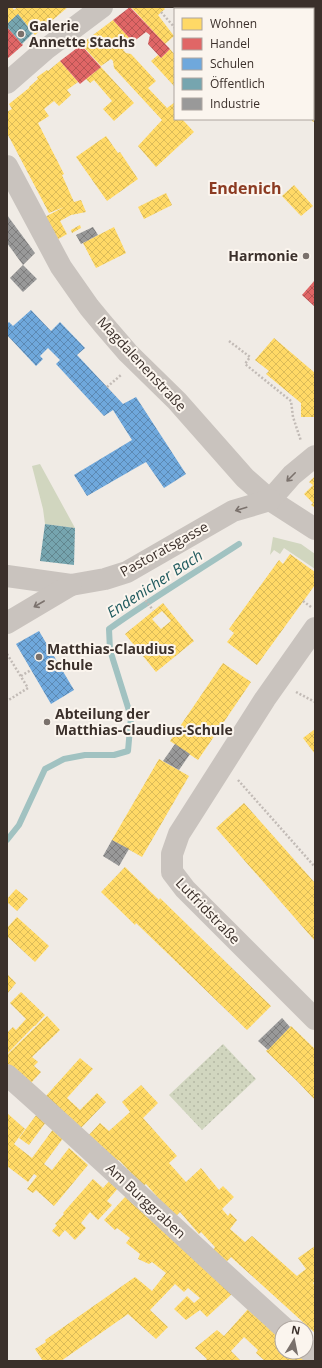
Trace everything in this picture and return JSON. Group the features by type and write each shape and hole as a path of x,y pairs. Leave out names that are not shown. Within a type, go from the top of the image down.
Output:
{"street":[{"path":"7,83 46,49 102,7"},
{"name":"Magdalenenstraße","path":"7,166 61,267 89,307 128,353 177,401 245,478 270,500 315,529"},
{"path":"270,500 292,475 311,459"},
{"name":"Pastoratsgasse","path":"7,576 71,585 105,579 127,572 233,511 270,500"},
{"path":"7,623 71,585"},
{"name":"Lutfridstraße","path":"314,618 265,699 179,834 172,854 172,872 186,889 315,1019"},
{"name":"Am Burggraben","path":"7,1075 114,1171 171,1226 275,1320"}],"path":[{"path":"162,12 174,27"},
{"path":"229,341 250,357 245,364 291,401 293,417 311,459"},
{"path":"107,387 116,380"},
{"path":"137,591 153,610"},
{"path":"304,602 314,618"},
{"path":"7,654 28,688 7,701"},
{"path":"21,676 31,670"},
{"path":"304,696 315,702"},
{"path":"223,763 315,867"}],"green space":[{"path":"40,464 75,528 45,524 43,509 32,466"},
{"path":"273,537 301,544 315,554 315,569 284,548 280,554 274,550 270,555"},
{"path":"223,1044 256,1079 202,1130 169,1095"}],"building: Wohnen":[{"path":"7,7 12,7 14,10 18,7 68,7 35,35 18,14 7,24"},
{"path":"131,7 163,7 165,9 158,15 174,36 165,44"},
{"path":"181,7 226,8 182,8"},
{"path":"237,7 264,8 238,8"},
{"path":"276,7 296,8 276,8"},
{"path":"113,20 133,42 123,50 126,53 131,54 156,81 148,88 167,108 174,103 174,120 183,120 194,132 156,167 138,146 162,120 114,68 113,61 111,59 101,66 81,44"},
{"path":"170,49 174,54 174,86 151,61 158,55 161,58"},
{"path":"315,52 315,121 313,122 312,120 314,120"},
{"path":"60,61 78,82 67,90 71,95 59,106 54,101 44,109 49,116 38,123 64,174 62,175 74,202 81,200 86,212 71,215 60,221 67,234 55,241 43,218 64,207 49,213 7,133 7,112 12,109 9,104 29,88 38,79 37,77 47,70 48,71"},
{"path":"101,67 134,103 114,121 103,109 112,101 94,80 90,83 86,79"},
{"path":"106,136 118,153 120,152 138,179 107,201 76,157"},
{"path":"294,185 313,206 301,216 282,196"},
{"path":"166,193 172,205 144,219 138,207"},
{"path":"80,225 81,228 72,233 71,230"},
{"path":"114,227 126,253 96,268 83,243"},
{"path":"274,338 315,373 315,417 301,417 301,403 266,374 269,371 255,360"},
{"path":"315,476 315,508 311,505 313,503 304,494 313,485 309,482"},
{"path":"290,554 315,572 315,585 257,665 227,642 234,633 229,629 279,560 283,564"},
{"path":"163,603 194,641 156,672 125,634","holes":["162,611 171,621 161,629 152,619"]},
{"path":"223,663 251,682 198,760 170,741"},
{"path":"315,729 315,754 303,738"},
{"path":"159,759 189,776 142,857 112,840"},
{"path":"244,803 315,883 315,941 216,828"},
{"path":"125,867 159,900 160,898 271,1006 247,1030 136,923 135,925 101,892"},
{"path":"16,889 28,899 17,911 7,902 7,899"},
{"path":"17,917 49,946 35,962 7,936 7,928"},
{"path":"7,974 16,983 7,994"},
{"path":"21,992 45,1015 7,1054 7,1033 13,1027 16,1030 26,1019 10,1003"},
{"path":"47,1016 60,1030 32,1057 38,1062 34,1066 41,1072 30,1084 7,1063 7,1055"},
{"path":"291,1026 315,1049 315,1100 266,1051"},
{"path":"80,1058 93,1069 67,1098 80,1110 97,1093 106,1102 80,1129 45,1097"},
{"path":"141,1085 158,1103 143,1118 177,1156 169,1163 186,1182 201,1168 219,1190 223,1186 234,1197 222,1209 228,1216 230,1213 237,1220 230,1229 245,1242 252,1236 297,1276 306,1269 298,1258 315,1246 315,1281 313,1283 315,1286 315,1333 314,1320 301,1320 231,1257 226,1262 213,1250 215,1247 201,1232 199,1234 180,1212 175,1217 146,1184 143,1186 119,1160 114,1161 88,1136 100,1123 109,1131 130,1112 122,1102"},
{"path":"7,1113 25,1129 14,1144 32,1158 54,1128 64,1137 44,1164 52,1170 69,1148 88,1165 54,1206 36,1190 33,1193 27,1189 37,1176 34,1174 28,1182 7,1166"},
{"path":"37,1114 46,1122 29,1145 19,1138"},
{"path":"93,1179 103,1188 111,1179 119,1187 107,1201 112,1205 98,1220 90,1212 81,1223 86,1228 75,1240 65,1230 59,1237 52,1231 57,1225 55,1224"},
{"path":"125,1197 233,1293 207,1317 200,1310 186,1320 174,1309 187,1296 194,1303 200,1298 188,1288 184,1292 175,1284 150,1310 168,1327 156,1339 128,1314 61,1361 43,1361 35,1349 46,1342 45,1340 135,1277 152,1291 166,1273 152,1262 149,1264 138,1259 140,1254 126,1243 130,1238 117,1228 115,1230 104,1220"},
{"path":"249,1308 274,1330 274,1360 309,1361 265,1361 256,1353 258,1350 244,1337 231,1351 241,1361 205,1361 207,1359 195,1348 217,1330 224,1336"}],"building: Handel":[{"path":"130,7 170,49 161,58 148,44 150,35 146,32 133,42 113,20"},
{"path":"7,27 23,45 7,59"},
{"path":"81,45 101,67 80,84 60,61"},
{"path":"315,280 315,307 302,295"}],"building: Schulen":[{"path":"31,310 51,331 60,322 85,348 77,355 123,404 136,397 186,474 164,488 146,462 87,496 74,475 132,440 113,410 104,416 56,364 60,360 48,348 40,356 43,359 36,366 7,335 7,324 9,322 13,326"},
{"name":"Matthias-Claudius Schule","path":"39,631 74,690 51,704 16,644"}],"building: Öffentlich":[{"path":"18,14 33,33 22,44 7,27 7,24"},
{"path":"45,524 75,528 74,565 40,561"}],"building: Industrie":[{"path":"7,215 35,253 23,265 7,243"},
{"path":"93,227 98,235 81,244 76,235"},
{"path":"23,265 37,279 23,292 10,278"},
{"path":"175,744 190,754 179,770 163,761"},
{"path":"112,840 129,849 119,866 103,856"},
{"path":"282,1018 290,1027 268,1050 258,1041"}],"waterway":[{"name":"Endenicher Bach","path":"7,840 19,825 45,769 64,759 85,755 114,755 128,751 131,717 110,650 109,629 157,596 239,544"}],"place":[{"name":"Galerie Annette Stachs","path":"21,34"},
{"name":"Harmonie","path":"306,256"},
{"name":"Matthias-Claudius Schule","path":"39,657"},
{"name":"Abteilung der Matthias-Claudius-Schule","path":"47,722"}],"district":[{"name":"Endenich","path":"245,188"}]}
